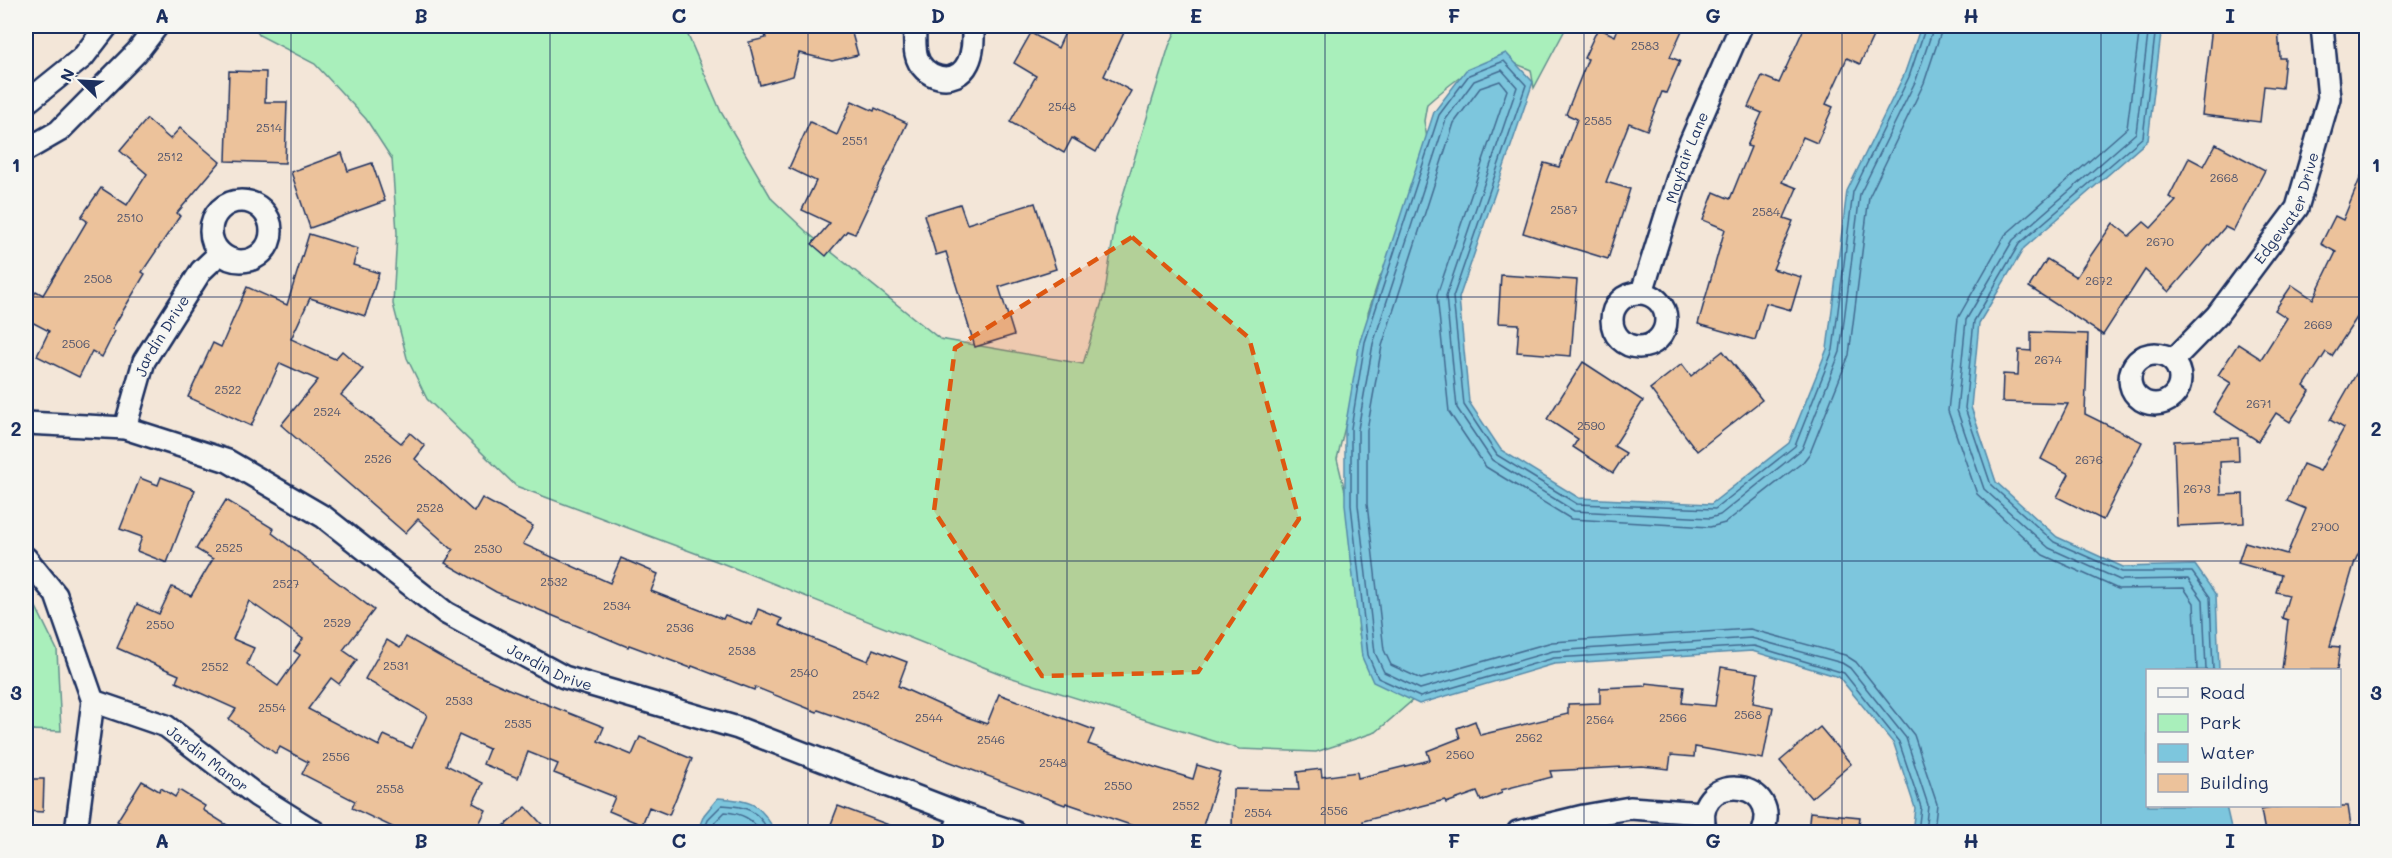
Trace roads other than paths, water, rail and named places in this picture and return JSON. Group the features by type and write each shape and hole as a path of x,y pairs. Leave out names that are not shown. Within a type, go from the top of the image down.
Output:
{"street":[{"path":"26,104 83,57 107,26"},
{"path":"26,150 59,131 138,52 157,26"},
{"path":"915,26 916,55 925,72 941,79 957,75 968,64 974,43 973,26"},
{"name":"Mayfair Lane","path":"1642,292 1686,152 1741,26"},
{"name":"Edgewater Drive","path":"2172,360 2217,315 2297,208 2329,98 2322,26"},
{"name":"Jardin Drive","path":"125,428 144,361 201,271 220,253"},
{"name":"Jardin Drive","path":"26,423 125,428 228,461 324,517 446,613 564,676 738,728 957,823 1014,832"},
{"path":"26,558 56,595 93,701 76,832"},
{"name":"Jardin Manor","path":"93,701 166,726 256,795 315,832"},
{"path":"1518,832 1584,816 1630,808 1705,823 1713,796 1721,790 1740,787 1758,796 1763,805 1766,824 1763,832"}],"water":[{"path":"1921,26 2162,26 2148,140 2024,248 1979,323 1971,407 1996,482 2057,537 2123,567 2195,565 2216,595 2219,669 2146,669 2146,807 2226,807 2232,832 1912,832 1915,808 1894,744 1839,677 1752,651 1554,664 1419,704 1373,682 1362,657 1345,505 1345,428 1360,341 1434,112 1466,70 1506,53 1533,82 1459,298 1469,402 1501,450 1579,498 1711,504 1789,443 1827,349 1847,191 1904,75"},
{"path":"718,798 738,800 753,805 765,815 775,832 697,832 704,815"}]}
